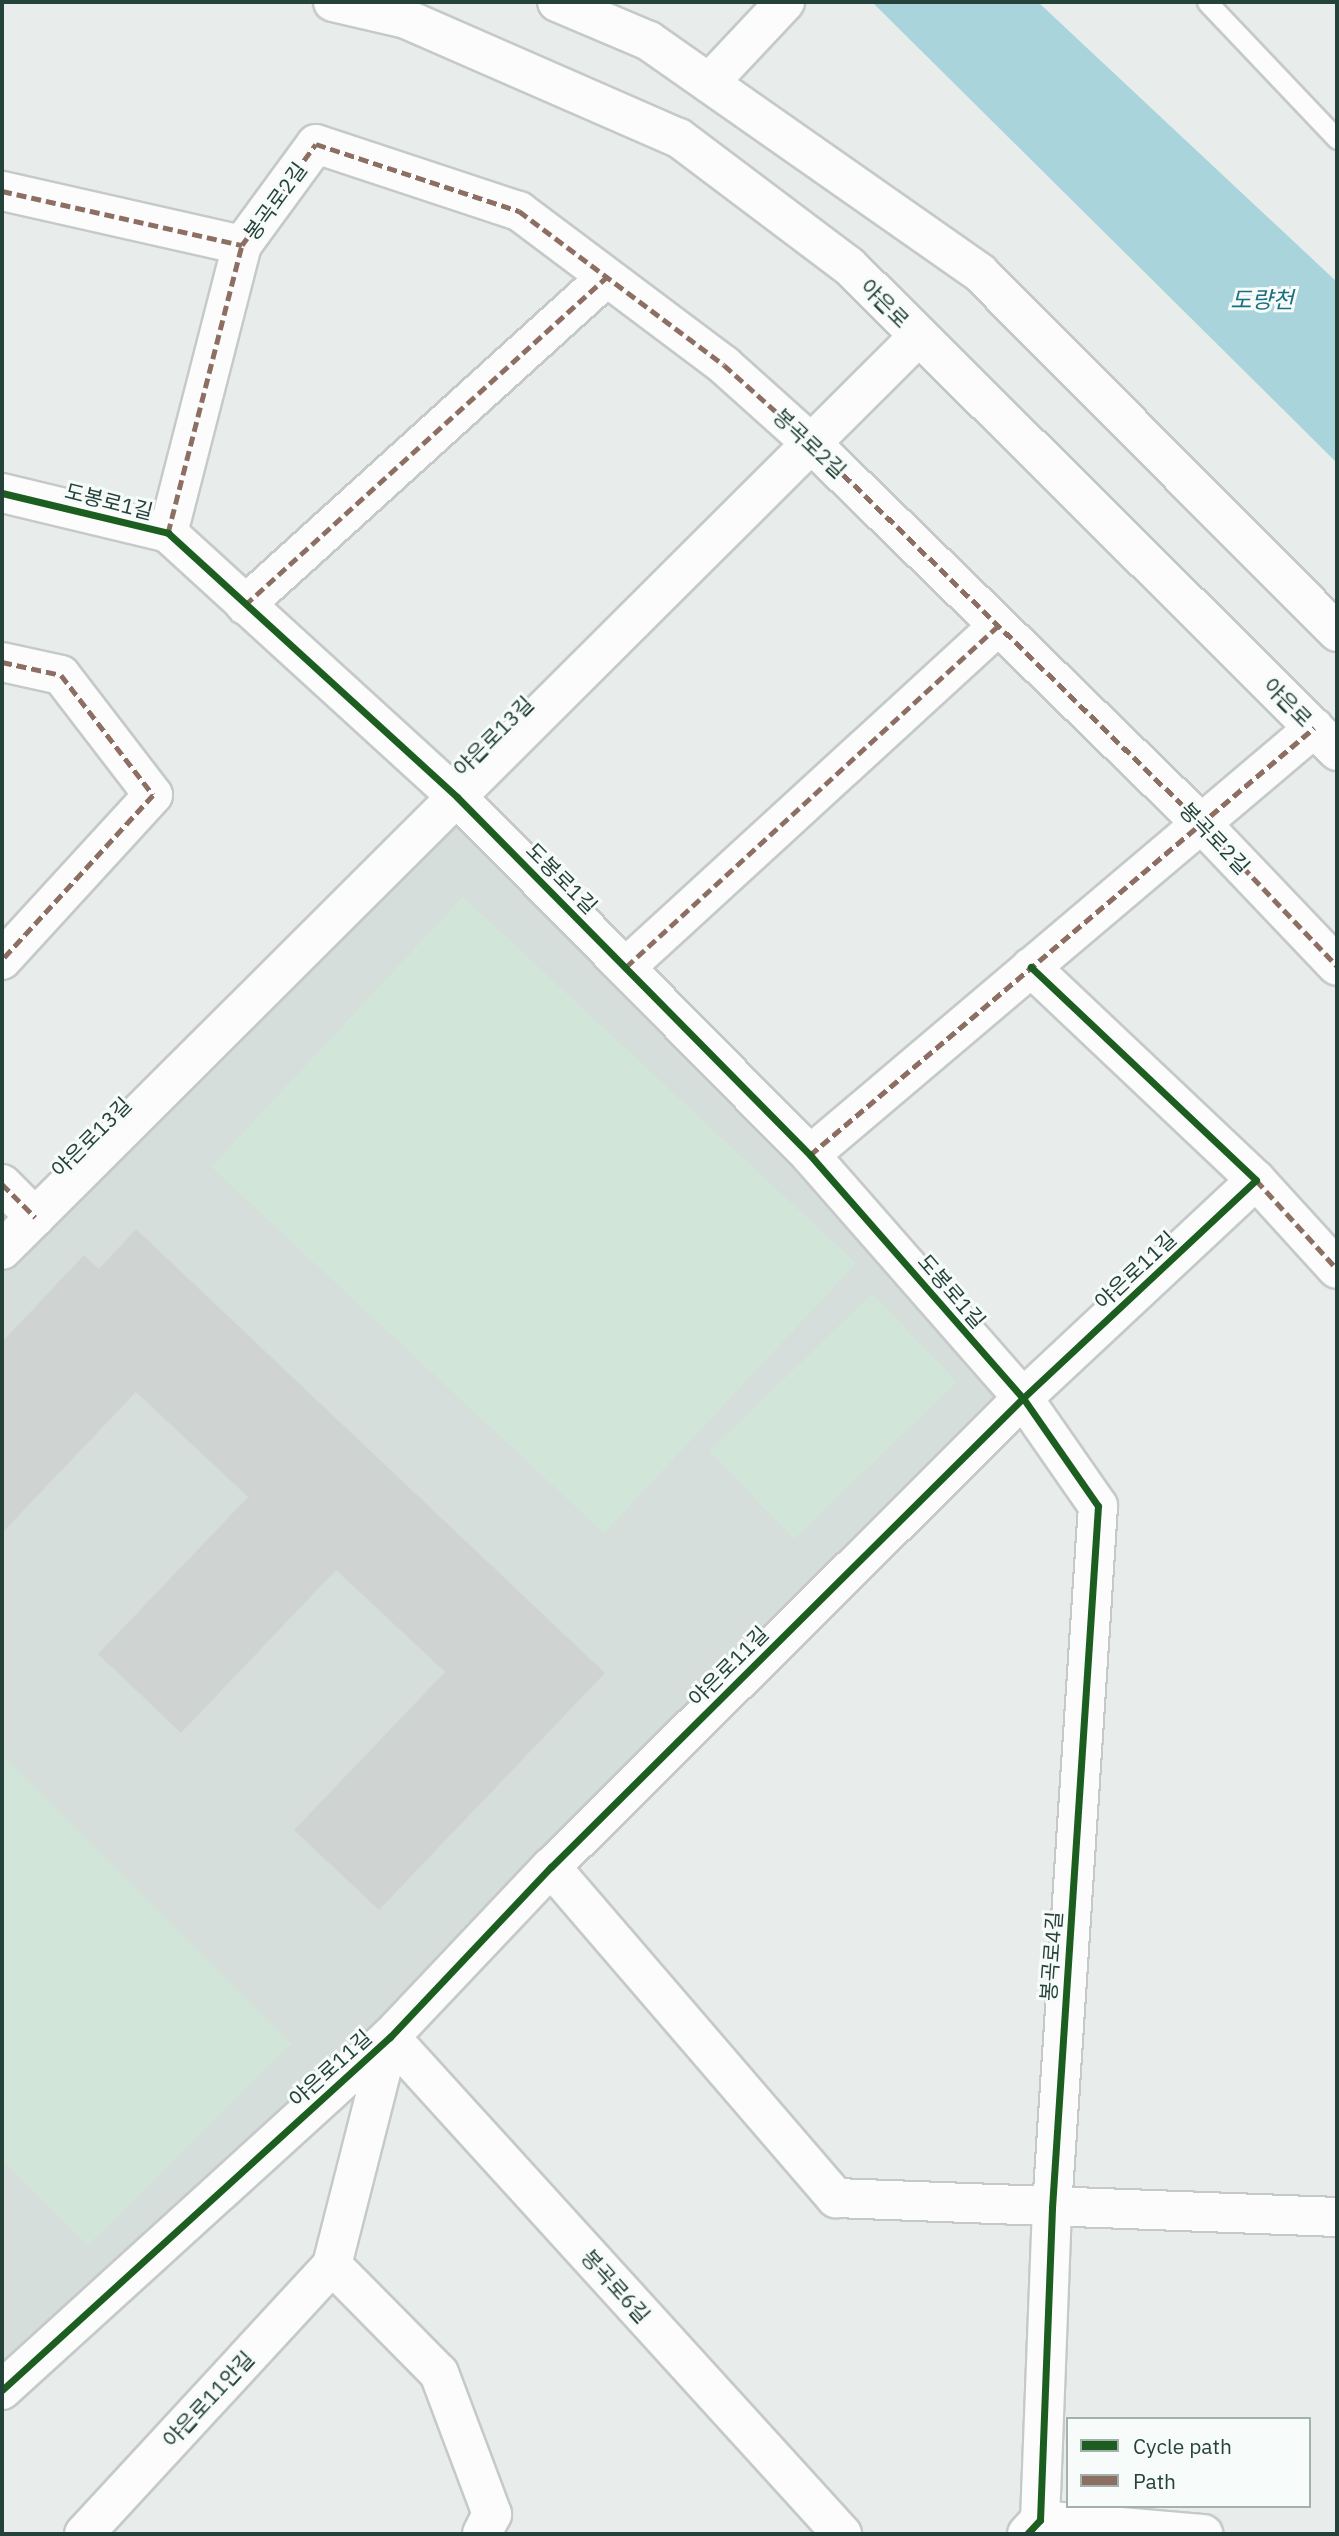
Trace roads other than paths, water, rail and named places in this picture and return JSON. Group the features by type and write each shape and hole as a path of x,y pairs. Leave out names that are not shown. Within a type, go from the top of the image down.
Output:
{"street":[{"name":"야은로","path":"334,2 406,19 679,138 849,266 1326,739"},
{"path":"557,2 649,41 980,273 1337,632"},
{"path":"709,83 785,2"},
{"name":"봉곡로2길","path":"168,533 242,245 316,144 519,211 724,365 811,443 1201,823 1337,966"},
{"path":"2,191 242,245"},
{"path":"245,605 606,278"},
{"name":"야은로13길","path":"2,1250 919,336"},
{"name":"도봉로1길","path":"2,493 168,533 457,797 626,967 810,1155 1023,1398"},
{"path":"626,967 998,626"},
{"path":"2,662 61,675 153,795 2,960"},
{"path":"810,1155 1201,823 1326,739"},
{"path":"1031,967 1256,1180 1337,1269"},
{"name":"야은로11길","path":"2,2390 390,2037 551,1867 1023,1398 1256,1180"},
{"path":"2,1184 35,1217"},
{"name":"봉곡로4길","path":"1023,1398 1098,1506 1033,2527 1203,2534"},
{"path":"551,1867 836,2198 1337,2217"},
{"name":"야은로11안길","path":"84,2534 332,2264 390,2037"},
{"name":"봉곡로6길","path":"390,2037 842,2534"},
{"path":"332,2264 439,2373 492,2514 482,2534"}],"lane":[{"path":"1207,2 1337,139"}],"water":[{"name":"도량천","path":"872,2 1038,2 1337,282 1337,463"}]}
